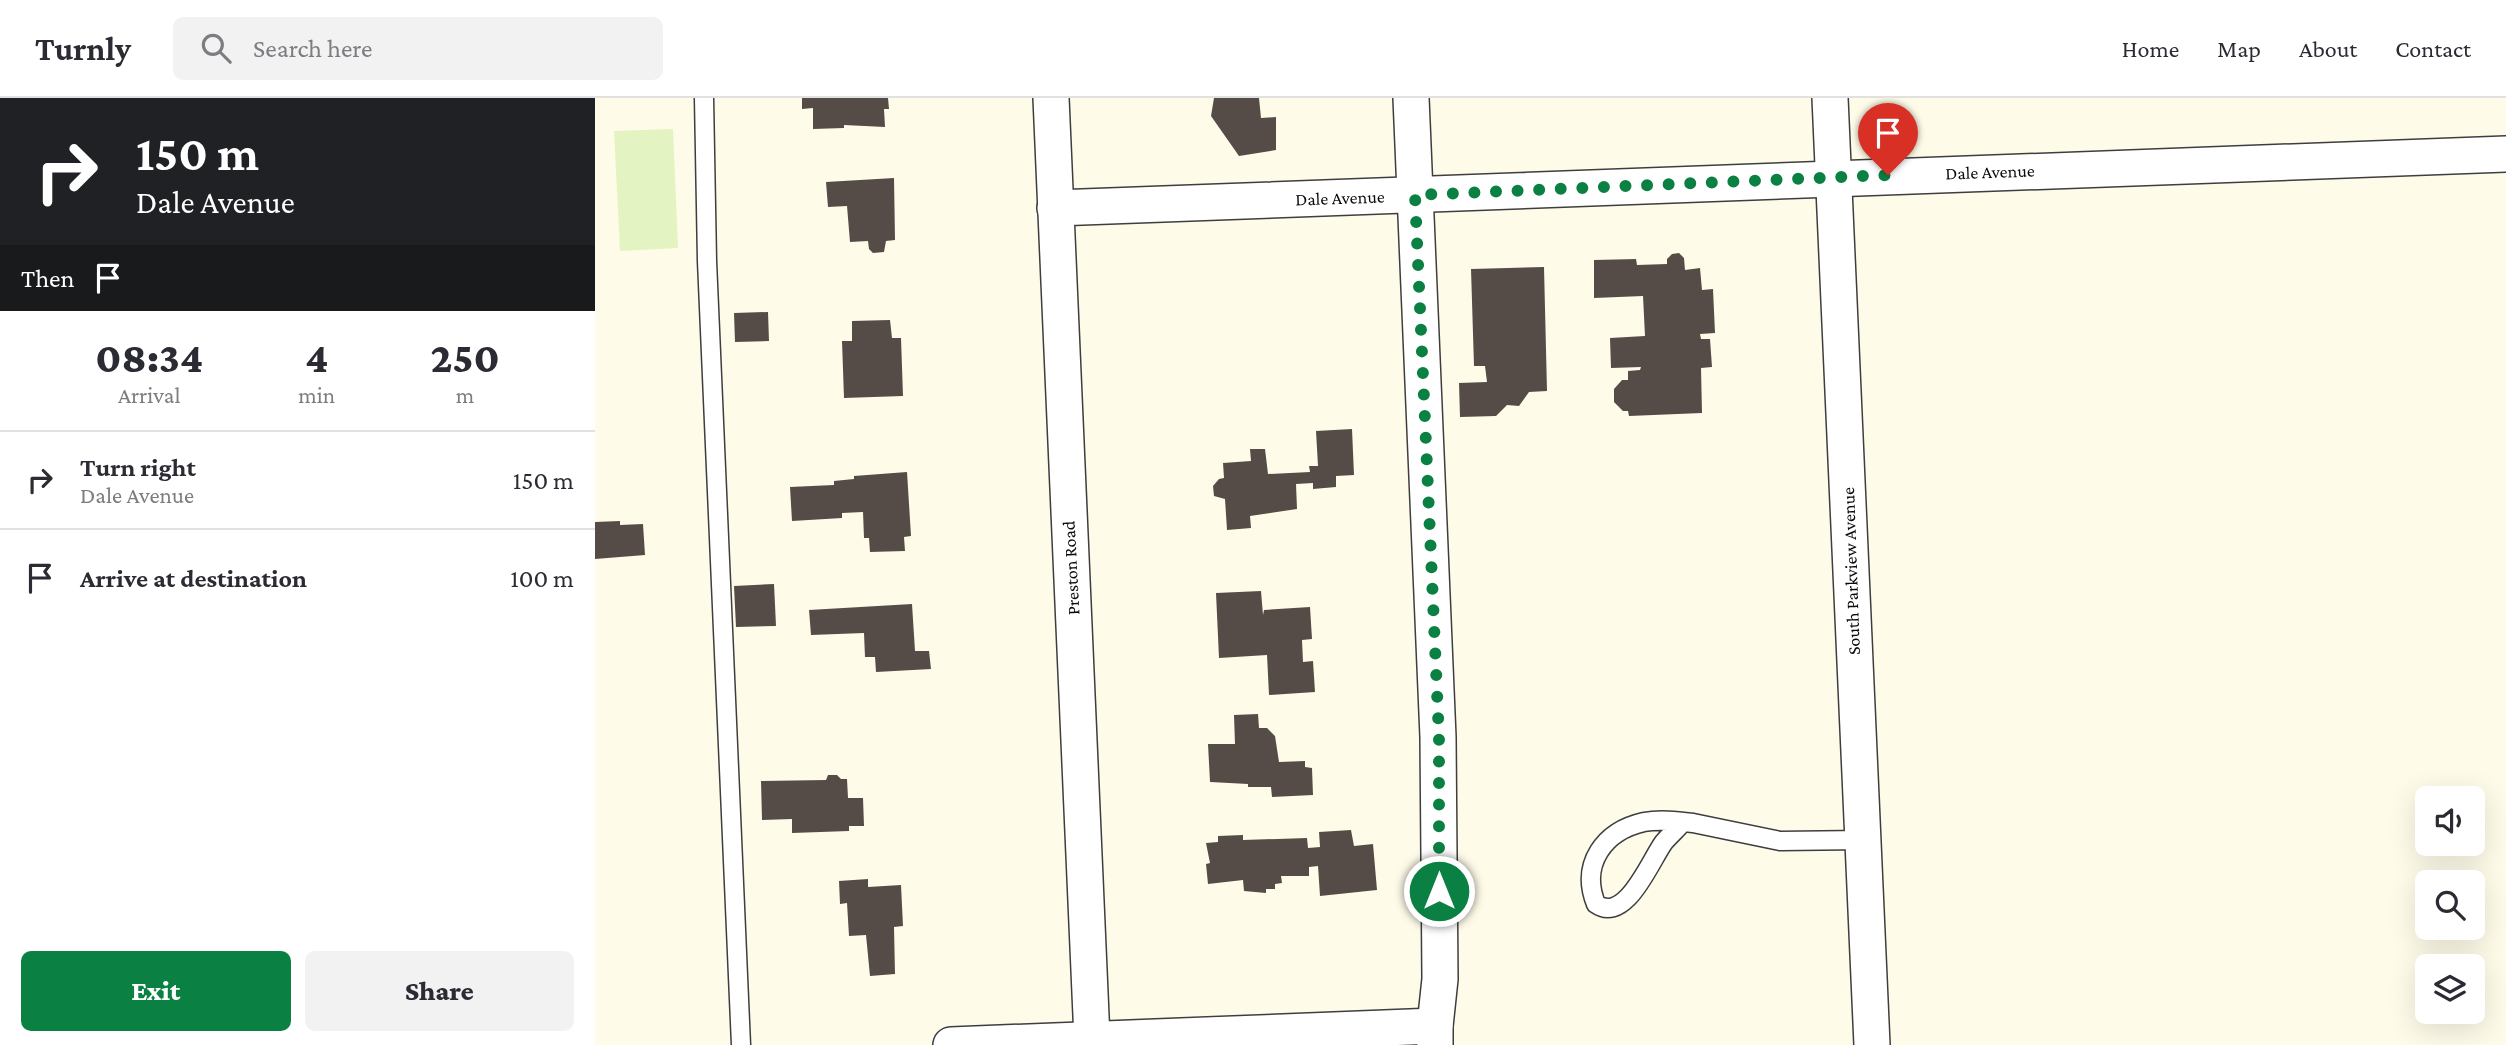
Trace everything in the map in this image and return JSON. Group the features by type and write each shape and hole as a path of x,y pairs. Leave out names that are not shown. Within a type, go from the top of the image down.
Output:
{"street":[{"name":"Preston Road","path":"1051,98 1092,1039"},
{"path":"951,1045 1092,1039 1435,1036 1440,979 1439,737 1411,98"},
{"name":"South Parkview Avenue","path":"1830,98 1872,1045"},
{"name":"Dale Avenue","path":"1055,208 2506,154"}],"lane":[{"path":"704,98 707,261 741,1045"},
{"path":"1683,822 1663,844 1647,873 1628,897 1611,907 1604,908 1596,904 1590,880 1595,855 1612,836 1644,822 1683,822 1780,841 1863,840"}],"green space":[{"path":"673,129 678,248 620,251 614,131"}],"building":[{"path":"802,98 888,98 889,109 884,109 885,127 844,125 844,128 813,129 813,108 802,109"},
{"path":"1214,98 1259,98 1261,118 1276,117 1276,150 1239,156 1211,116"},
{"path":"894,178 895,240 886,241 884,252 873,253 869,249 868,241 850,242 847,206 828,207 826,182"},
{"path":"1679,253 1684,258 1685,270 1700,268 1702,290 1713,289 1715,333 1700,334 1701,339 1710,339 1712,367 1701,368 1702,413 1629,416 1628,411 1623,411 1614,402 1614,389 1622,380 1628,380 1628,371 1640,370 1641,367 1611,368 1610,338 1645,336 1643,296 1594,298 1594,260 1636,259 1637,265 1667,264 1667,259 1672,254"},
{"path":"1544,267 1547,391 1529,392 1519,406 1507,405 1496,416 1460,417 1459,383 1487,382 1485,366 1474,366 1471,269"},
{"path":"768,312 769,341 735,342 734,313"},
{"path":"890,320 892,338 901,338 903,396 844,398 842,341 852,341 852,321"},
{"path":"1352,429 1354,475 1336,476 1336,487 1313,489 1313,483 1296,484 1297,509 1250,516 1251,528 1227,530 1225,499 1214,496 1213,486 1219,479 1224,478 1223,463 1251,461 1250,449 1265,449 1268,474 1310,472 1309,466 1318,466 1316,431"},
{"path":"907,472 911,536 904,537 905,551 870,552 869,538 864,538 863,512 842,513 842,518 792,521 790,487 834,485 834,481 854,479 854,476"},
{"path":"620,521 620,525 643,524 645,555 595,559 595,522"},
{"path":"774,584 776,626 736,627 734,586"},
{"path":"1261,591 1263,615 1264,610 1310,607 1312,639 1302,640 1303,662 1313,661 1315,692 1269,695 1267,655 1219,658 1216,593"},
{"path":"912,604 915,651 929,651 931,669 876,672 875,657 865,657 864,633 811,635 809,610"},
{"path":"1258,714 1259,728 1267,728 1275,736 1279,762 1305,761 1305,767 1312,768 1313,795 1272,797 1271,787 1210,782 1208,744 1235,744 1234,715"},
{"path":"828,775 847,779 848,798 863,798 864,826 849,826 849,831 792,833 792,819 762,820 761,781 826,780"},
{"path":"1351,830 1354,846 1373,844 1377,890 1320,896 1318,866 1309,867 1309,876 1281,876 1282,883 1275,884 1275,889 1266,889 1266,893 1244,891 1243,880 1208,884 1206,864 1210,863 1206,843 1218,842 1218,836 1243,835 1243,840 1307,838 1308,848 1320,847 1319,832"},
{"path":"868,879 868,887 901,885 903,926 894,927 895,974 870,976 866,935 849,936 847,903 840,904 839,881"}],"route":[{"path":"1439,891 1439,737 1415,195 1888,175"}]}
